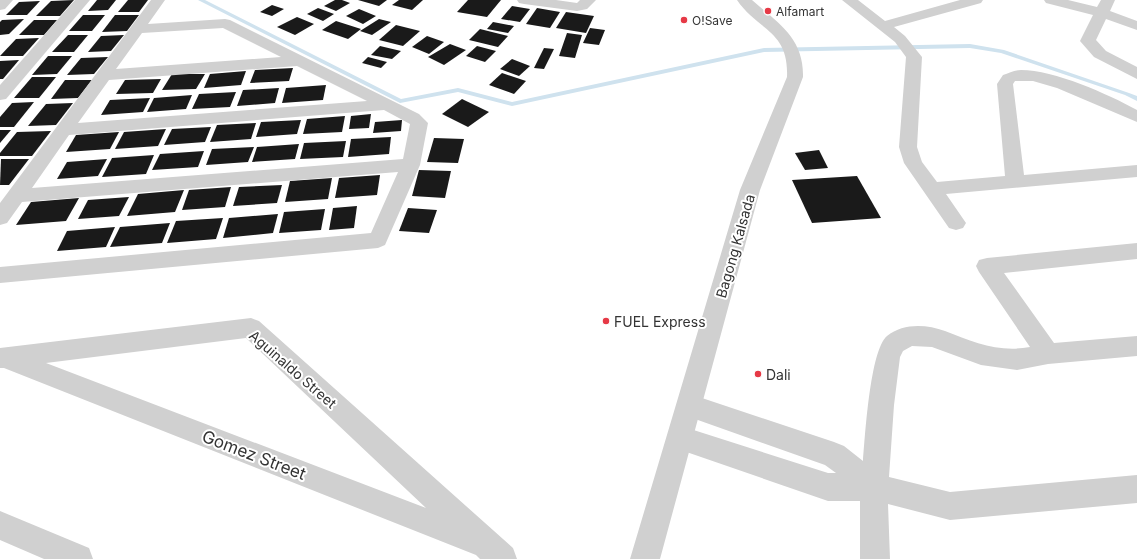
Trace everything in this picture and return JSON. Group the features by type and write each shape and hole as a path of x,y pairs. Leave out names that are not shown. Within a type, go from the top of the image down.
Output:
{"street":[{"path":"0,6 6,0"},
{"path":"0,95 83,0"},
{"path":"0,218 158,0"},
{"path":"524,0 573,7 582,6 589,0"},
{"name":"Bagong Kalsada","path":"645,559 681,438 750,190 795,77 797,64 792,50 744,0"},
{"path":"849,0 900,39 914,57 908,147 913,163 956,223"},
{"path":"882,26 976,0"},
{"path":"1052,0 1105,6 1137,26"},
{"path":"1105,6 1088,41 1100,54 1137,74"},
{"path":"0,275 378,240 411,165 419,124 413,118 225,23 138,29"},
{"path":"104,75 298,61"},
{"path":"1015,182 1005,84 1009,78 1021,75 1047,79 1085,92 1124,109 1137,117"},
{"path":"64,130 389,105"},
{"path":"16,196 411,165"},
{"path":"932,189 1137,171"},
{"path":"1048,354 987,266 1137,251"},
{"name":"Aguinaldo Street","path":"1,357 250,328 490,555"},
{"path":"875,559 874,488 881,405 888,357 894,344 909,336 933,337 982,355 1001,359 1017,360 1048,354 1137,346"},
{"name":"Gomez Street","path":"1,357 490,555"},
{"path":"690,406 834,455 874,488"},
{"path":"681,438 828,487 874,488 950,506 1137,489"},
{"path":"0,525 78,559"}],"building":[{"path":"74,0 60,16 36,16 51,1"},
{"path":"97,0 116,0 108,10 88,11"},
{"path":"128,0 148,0 139,12 118,12"},
{"path":"335,0 342,0 350,3 336,11 324,6"},
{"path":"358,0 387,0 379,6"},
{"path":"399,0 423,0 412,10 392,5"},
{"path":"468,0 501,0 487,17 457,12"},
{"path":"40,1 27,15 6,15 19,2"},
{"path":"272,5 284,9 272,16 260,12"},
{"path":"512,6 530,9 520,22 501,19"},
{"path":"318,8 334,14 323,21 307,14"},
{"path":"537,8 560,12 550,28 526,24"},
{"path":"359,9 376,16 363,24 346,16"},
{"path":"566,12 594,16 586,33 556,28"},
{"path":"83,15 105,15 92,31 69,31"},
{"path":"115,15 139,15 127,31 102,32"},
{"path":"297,17 314,24 295,35 277,27"},
{"path":"24,19 9,34 0,35 0,22 2,20"},
{"path":"379,19 391,22 372,35 360,31"},
{"path":"34,20 57,20 44,35 19,35"},
{"path":"336,21 361,29 348,39 322,30"},
{"path":"493,22 514,26 508,33 487,29"},
{"path":"396,25 420,31 403,46 379,40"},
{"path":"590,28 605,30 599,45 583,43"},
{"path":"480,29 508,36 498,47 469,40"},
{"path":"567,33 582,35 575,58 559,56"},
{"path":"68,35 88,35 74,52 52,52"},
{"path":"124,35 111,51 88,52 101,36"},
{"path":"427,36 444,42 429,54 412,47"},
{"path":"39,38 23,56 0,56 16,39"},
{"path":"450,44 466,50 444,65 428,57"},
{"path":"380,46 401,51 392,59 371,55"},
{"path":"477,46 496,51 485,62 466,56"},
{"path":"544,48 554,49 544,69 534,68"},
{"path":"48,56 72,56 57,74 32,75"},
{"path":"108,57 94,74 67,75 81,58"},
{"path":"368,57 387,62 381,68 362,63"},
{"path":"512,59 530,66 519,76 500,69"},
{"path":"19,60 3,79 0,79 0,61"},
{"path":"293,68 289,81 250,83 255,70"},
{"path":"246,71 241,85 204,88 210,74"},
{"path":"502,73 526,81 514,94 489,85"},
{"path":"172,74 205,74 196,89 162,90"},
{"path":"32,77 56,77 39,98 14,98"},
{"path":"161,79 153,93 116,94 125,80"},
{"path":"65,80 92,80 78,98 51,99"},
{"path":"326,85 323,100 282,103 286,88"},
{"path":"279,88 275,103 237,106 243,90"},
{"path":"236,92 230,107 192,109 199,94"},
{"path":"192,95 186,109 147,112 154,98"},
{"path":"150,98 143,112 101,115 110,100"},
{"path":"462,99 489,112 468,127 442,114"},
{"path":"34,102 14,127 0,127 0,117 12,103"},
{"path":"73,103 56,125 28,126 46,104"},
{"path":"371,114 369,128 349,129 351,116"},
{"path":"345,116 342,132 303,134 307,119"},
{"path":"301,120 297,134 256,137 261,122"},
{"path":"402,120 401,131 373,133 375,122"},
{"path":"256,123 251,139 210,142 217,125"},
{"path":"211,127 205,142 164,145 172,129"},
{"path":"166,129 158,146 115,149 124,132"},
{"path":"0,130 11,130 0,143"},
{"path":"51,131 32,156 0,156 0,153 17,132"},
{"path":"119,132 110,149 66,152 76,135"},
{"path":"391,137 389,154 348,157 351,139"},
{"path":"434,138 464,139 458,163 427,162"},
{"path":"346,141 343,157 300,159 304,143"},
{"path":"299,144 295,159 252,162 257,147"},
{"path":"254,147 248,162 206,165 212,149"},
{"path":"819,150 828,168 805,170 795,153"},
{"path":"204,151 198,167 152,170 160,154"},
{"path":"154,155 146,174 102,177 112,158"},
{"path":"1,159 29,159 9,185 0,185"},
{"path":"107,159 98,176 57,179 67,162"},
{"path":"419,170 451,171 445,198 412,196"},
{"path":"380,175 377,195 335,198 339,178"},
{"path":"857,176 881,218 812,223 792,180"},
{"path":"332,178 328,199 285,202 290,181"},
{"path":"282,185 277,203 233,206 239,187"},
{"path":"231,187 225,207 182,210 189,190"},
{"path":"184,190 175,212 127,216 138,194"},
{"path":"129,197 119,216 78,219 88,200"},
{"path":"79,198 66,221 16,225 31,202"},
{"path":"357,206 354,228 329,230 333,208"},
{"path":"408,208 437,210 429,233 399,231"},
{"path":"325,209 321,230 279,233 284,212"},
{"path":"278,214 273,233 223,238 229,218"},
{"path":"223,218 216,239 167,243 176,221"},
{"path":"170,223 162,243 110,247 120,227"},
{"path":"115,227 106,247 57,251 67,231"}],"waterway":[{"path":"201,0 400,101 458,90 512,104 764,50 970,46 1002,51 1127,94 1137,99"}],"place":[{"name":"Alfamart","path":"768,11"},
{"name":"O!Save","path":"684,20"},
{"name":"FUEL Express","path":"606,321"},
{"name":"Dali","path":"758,374"}]}
